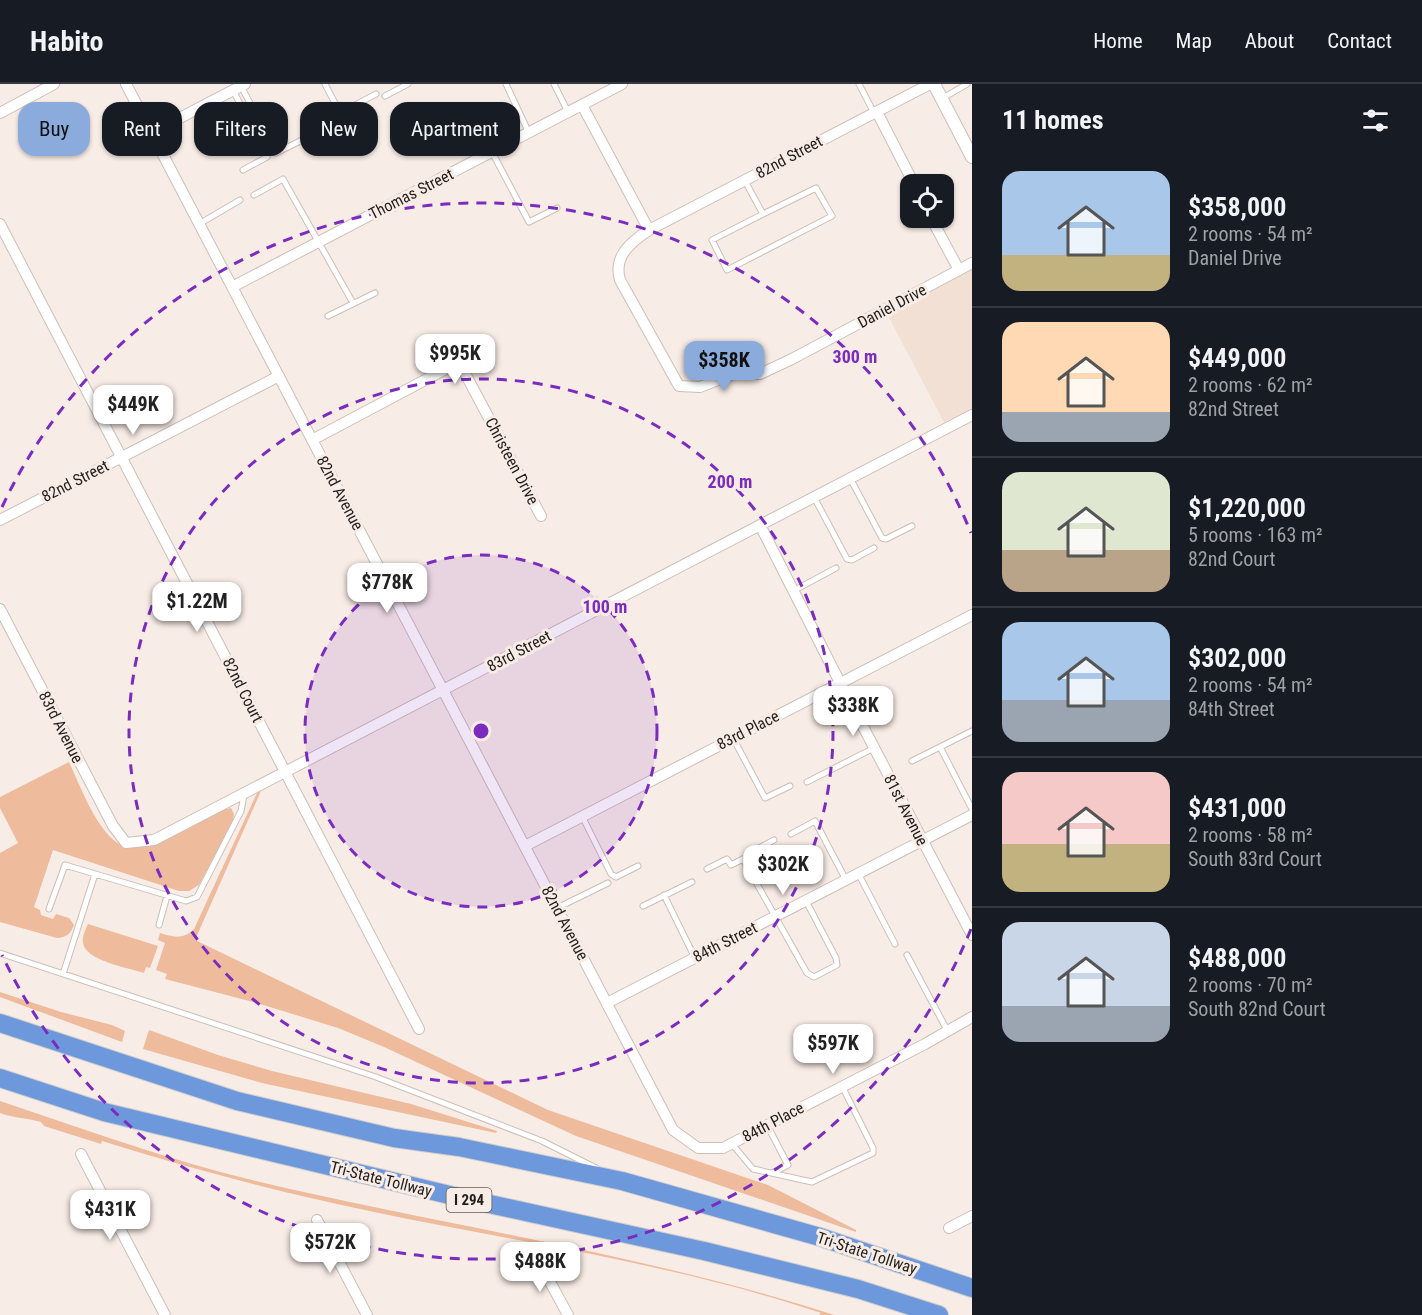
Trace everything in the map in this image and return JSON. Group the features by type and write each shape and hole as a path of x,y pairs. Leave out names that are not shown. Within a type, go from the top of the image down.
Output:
{"highway":[{"name":"Tri-State Tollway","path":"0,1023 249,1104 394,1138 459,1147 622,1181 820,1237 972,1288"},
{"name":"Tri-State Tollway","path":"0,1078 104,1112 462,1198 705,1251 858,1289 939,1315"}],"street":[{"path":"0,113 54,84"},
{"name":"82nd Avenue","path":"126,84 135,102"},
{"name":"Thomas Street","path":"520,138 582,105 607,88 622,84"},
{"path":"932,84 972,157"},
{"name":"82nd Street","path":"649,230 932,84"},
{"path":"182,117 238,87"},
{"path":"582,105 649,230"},
{"path":"875,112 909,174"},
{"name":"82nd Avenue","path":"163,156 674,1130 698,1148"},
{"name":"Thomas Street","path":"232,286 484,156"},
{"name":"82nd Court","path":"0,224 419,1029"},
{"path":"936,228 959,270"},
{"name":"Daniel Drive","path":"649,230 625,250 617,271 679,386 700,387 733,374 760,374 972,263"},
{"name":"Christeen Drive","path":"312,440 459,362 541,516"},
{"name":"82nd Street","path":"0,520 279,376"},
{"name":"83rd Street","path":"126,843 154,840 972,415"},
{"name":"81st Avenue","path":"760,525 972,934"},
{"name":"83rd Avenue","path":"0,609 113,826 126,843"},
{"name":"83rd Place","path":"525,846 972,615"},
{"name":"84th Street","path":"607,1003 972,815"},
{"name":"84th Place","path":"698,1148 723,1148 732,1144 925,1044 972,1017"},
{"path":"81,1154 165,1315"},
{"path":"949,1228 972,1216"},
{"path":"317,1220 367,1315"},
{"path":"537,1258 568,1315"}],"lane":[{"path":"325,84 340,113 376,94"},
{"path":"385,96 408,84"},
{"path":"506,84 529,133"},
{"path":"554,84 568,112"},
{"path":"859,84 875,112"},
{"path":"941,99 968,84"},
{"path":"238,87 276,153 300,141"},
{"path":"238,87 267,157 243,170"},
{"path":"494,156 529,222 557,208"},
{"path":"254,195 284,179 353,303"},
{"path":"745,180 763,214"},
{"path":"816,188 832,216 727,270 712,240 763,214 816,188"},
{"path":"199,224 240,200"},
{"path":"328,316 375,293"},
{"path":"850,478 882,538 886,539 912,526"},
{"path":"814,497 847,559 852,560 874,548"},
{"path":"795,590 836,568"},
{"path":"912,761 972,731"},
{"path":"733,738 765,798 790,786"},
{"path":"940,747 972,809"},
{"path":"807,782 874,748"},
{"path":"49,909 65,865 186,901 196,897 241,811 244,794"},
{"path":"582,816 611,874 616,877 638,866"},
{"path":"791,834 815,821 846,880"},
{"path":"706,869 727,859 731,866 761,851 759,848 774,840"},
{"path":"743,859 807,974 814,977 837,965 836,958 806,901"},
{"path":"858,873 895,944"},
{"path":"63,974 95,874"},
{"path":"643,906 692,882"},
{"path":"557,908 608,883"},
{"path":"664,895 695,958"},
{"path":"159,925 167,896"},
{"name":"Tri-State Tollway","path":"0,953 376,1077 542,1141 622,1181"},
{"path":"906,955 947,1030"},
{"path":"732,1144 753,1169 812,1182 873,1153 873,1148 842,1086"},
{"path":"767,1125 788,1165 772,1173"}],"shaded area":[{"path":"972,263 972,415 947,428 885,310"},
{"path":"69,762 91,810 106,833 124,846 140,847 157,844 231,808 234,814 233,822 199,885 189,891 179,891 53,850 34,907 40,910 41,915 53,919 56,914 69,918 74,925 71,930 66,936 57,938 0,922 0,853 18,843 0,808 0,797"},
{"path":"261,791 195,940 548,1110 768,1185 856,1232 576,1136 338,1028 257,1003 165,979 167,974 156,970 165,943 158,940 160,933 182,936 194,929 257,793"},
{"path":"88,924 158,946 150,968 146,967 144,973 90,954 83,942"},
{"path":"0,992 61,1012 112,1025 125,1031 122,1042 0,997"},
{"path":"149,1030 218,1055 272,1071 411,1104 497,1131 496,1133 262,1083 143,1049"},
{"path":"0,1101 227,1174 620,1258 692,1275 834,1315 819,1315 821,1313 766,1296 655,1268 374,1212 237,1180 102,1141 101,1144 44,1126 41,1122 0,1113"}]}
